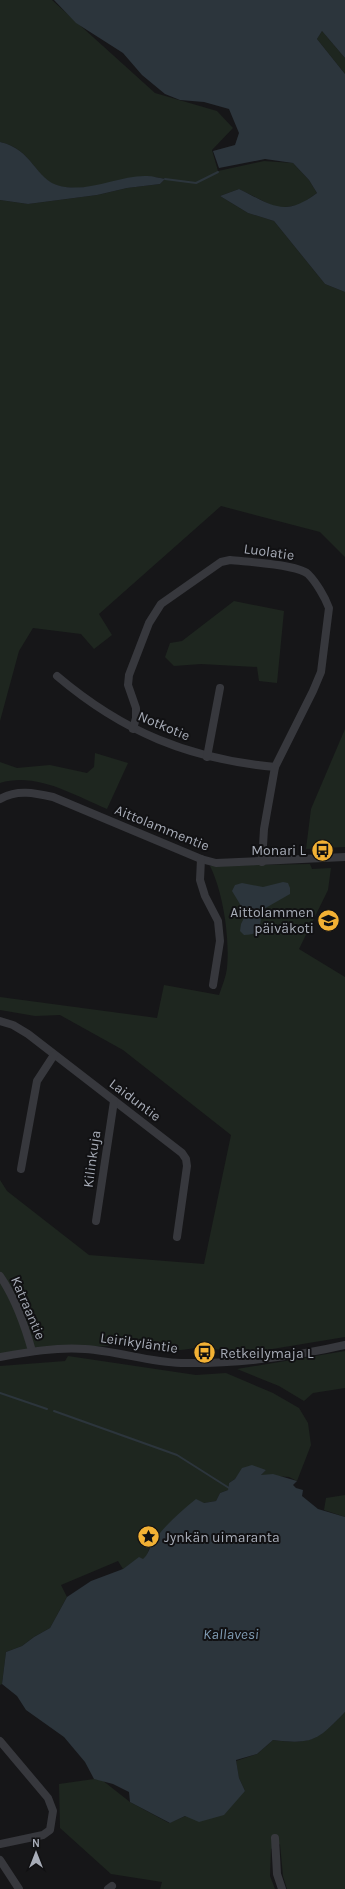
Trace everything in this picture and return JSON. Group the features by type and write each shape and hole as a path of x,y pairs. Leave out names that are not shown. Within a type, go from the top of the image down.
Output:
{"street":[{"name":"Luolatie","path":"133,728 136,718 136,708 128,685 129,675 149,623 161,604 222,562 230,560 299,569 308,574 326,600 329,608 328,628 321,672 314,691 275,767 264,829 262,862"},
{"name":"Notkotie","path":"57,676 114,718 153,739 207,756 242,764 275,767"},
{"path":"207,756 220,688"},
{"name":"Aittolammentie","path":"0,799 8,794 28,792 54,796 201,860 216,863 345,857"},
{"path":"201,860 200,880 205,896 218,921 220,941 213,985"},
{"name":"Laiduntie","path":"0,1021 13,1025 28,1034 54,1056 182,1153 186,1159 177,1237"},
{"path":"21,1169 37,1082 54,1056"},
{"name":"Kilinkuja","path":"96,1221 114,1101"},
{"name":"Katraantie","path":"0,1276 8,1287 28,1336 32,1351"},
{"name":"Leirikyläntie","path":"0,1357 44,1349 85,1349 159,1361 182,1363 287,1355 345,1345"},
{"path":"0,1741 48,1798 53,1811 50,1830 43,1835 0,1844"},
{"path":"275,1838 277,1874 282,1889"},
{"path":"0,1860 19,1889"}],"shaded area":[{"path":"0,0 52,0 155,93 217,111 233,128 212,150 218,171 264,161 293,163 309,180 317,193 300,205 277,208 239,189 220,196 248,213 274,221 325,284 345,292 345,557 320,532 221,506 99,614 112,635 94,649 81,634 33,628 19,651 0,721 0,200 28,204 97,195 127,188 160,184 165,179 139,177 86,187 72,188 59,186 44,178 27,157 20,151 0,142"},
{"path":"322,31 345,58 345,74 317,39"},
{"path":"234,601 284,611 277,683 259,681 257,667 201,664 174,666 165,657 170,643 182,641"},
{"path":"345,729 345,847 306,849 311,809"},
{"path":"95,753 128,763 107,809 68,792 41,783 28,780 14,780 0,783 0,762 17,768 50,765 87,773 94,767"},
{"path":"310,864 312,869 331,868 328,890 299,949 345,977 345,1337 254,1352 196,1348 173,1351 127,1344 0,1355 0,1180 7,1191 89,1255 204,1264 231,1135 123,1050 60,1015 35,1016 0,1010 0,997 157,1018 164,985 219,995 225,978 228,956 222,902 215,877 210,866"},
{"path":"345,1351 345,1388 313,1393 304,1401 279,1386 237,1369"},
{"path":"68,1356 196,1375 226,1373 273,1393 299,1408 308,1423 311,1445 297,1481 289,1477 261,1475 266,1470 243,1468 235,1479 229,1483 228,1490 220,1493 216,1501 204,1503 150,1546 147,1555 143,1560 139,1558 123,1569 118,1561 61,1585 67,1597 50,1628 22,1646 6,1652 2,1684 0,1685 0,1366 65,1361"},
{"path":"345,1495 345,1517 324,1510 326,1498"},
{"path":"345,1712 345,1889 287,1889 283,1876 280,1844 271,1849 270,1876 275,1889 160,1889 162,1882 111,1874 60,1828 59,1784 94,1779 102,1780 130,1802 169,1823 245,1791 239,1778 236,1761 257,1754 273,1740 297,1742 314,1738 321,1734"}],"water":[{"path":"54,0 345,0 345,58 322,31 317,39 345,74 345,292 325,284 274,221 248,213 220,196 239,189 269,204 278,206 287,207 306,201 317,193 309,180 293,163 265,159 219,168 213,151 235,145 239,133 229,109 204,102 180,100 165,94 142,75 123,53 76,23"},
{"path":"0,142 20,151 45,178 60,186 71,188 93,186 137,176 149,176 165,179 160,184 127,188 97,195 28,204 0,200"},
{"path":"283,882 288,883 290,894 262,910 258,931 244,935 240,931 241,924 246,914 232,891 235,885 242,883 263,887"},
{"name":"Kallavesi","path":"252,1465 266,1470 261,1475 273,1474 297,1481 293,1485 296,1488 303,1490 302,1496 318,1509 345,1517 345,1712 328,1729 314,1738 297,1742 273,1740 257,1754 236,1760 239,1778 245,1791 224,1815 199,1822 185,1816 170,1823 130,1802 129,1792 113,1784 94,1779 85,1762 64,1737 26,1710 17,1696 2,1684 6,1652 22,1646 50,1628 67,1597 91,1581 123,1569 139,1557 143,1559 147,1555 152,1543 168,1524 184,1509 196,1499 204,1503 216,1501 220,1493 228,1490 229,1483 235,1479 242,1468"}],"waterway":[{"path":"165,179 196,183 218,172"},
{"path":"0,1393 47,1409"},
{"path":"54,1411 177,1455 229,1488"}],"place":[{"name":"Monari L","path":"322,850"},
{"name":"Aittolammen päiväkoti","path":"329,920"},
{"name":"Retkeilymaja L","path":"204,1353"},
{"name":"Jynkän uimaranta","path":"149,1537"}]}
